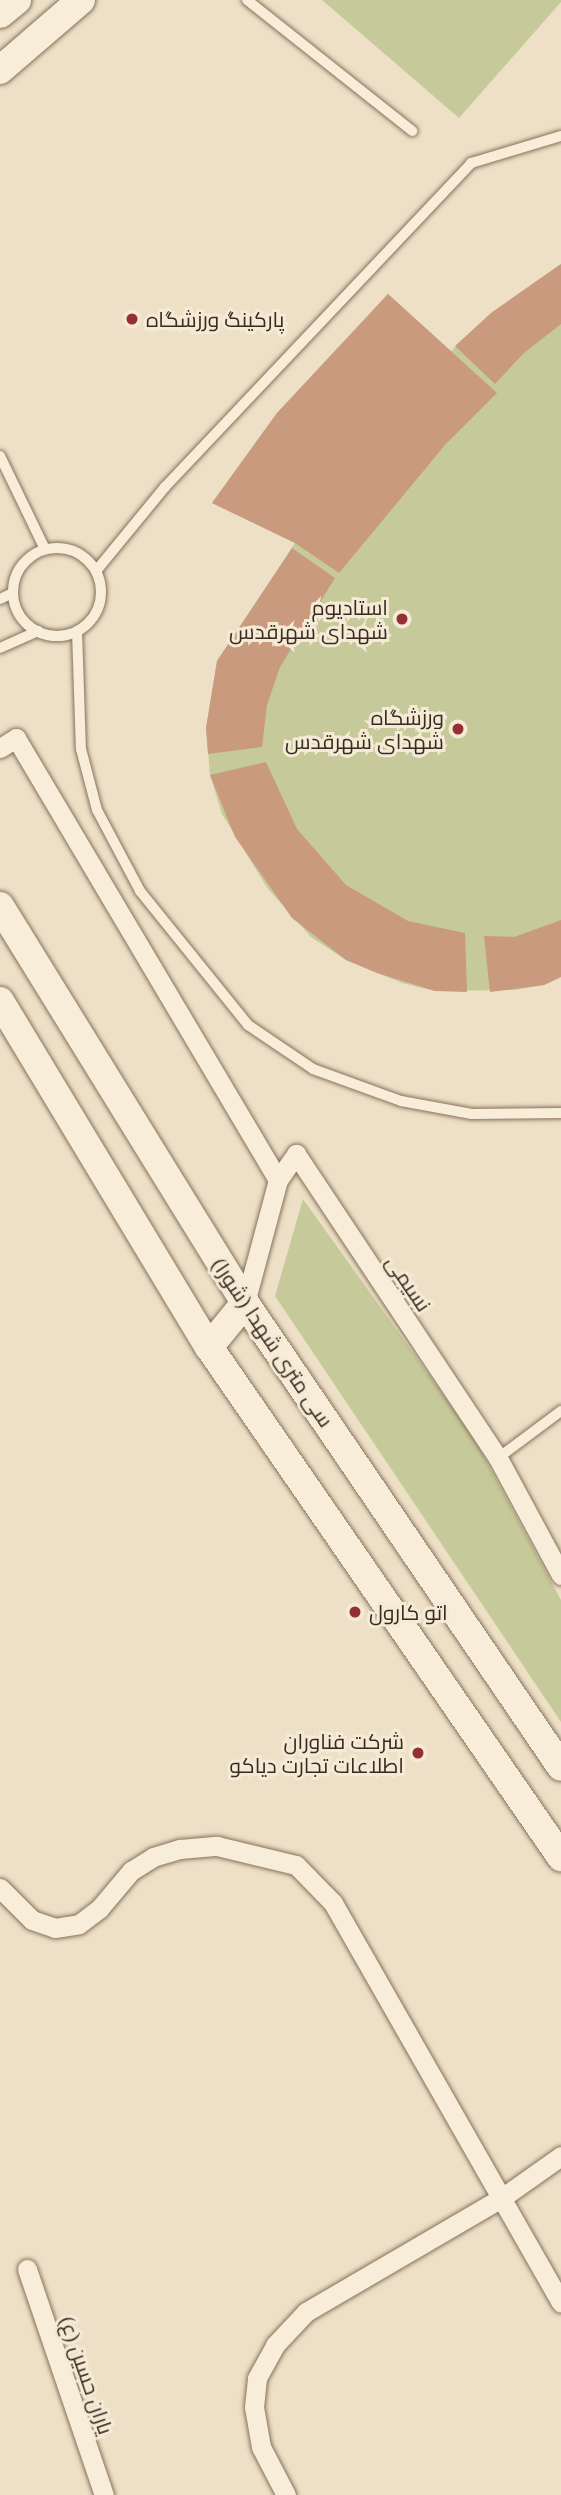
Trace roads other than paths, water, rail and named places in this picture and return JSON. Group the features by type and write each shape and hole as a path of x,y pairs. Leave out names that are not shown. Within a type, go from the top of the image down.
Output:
{"main road":[{"path":"0,14 18,0"},
{"path":"0,69 81,0"},
{"name":"سی متری شهدا (شورا)","path":"0,906 245,1303 561,1767"},
{"path":"0,1001 209,1347 561,1857"},
{"path":"209,1347 245,1303"}],"street":[{"path":"0,748 16,738 278,1180"},
{"name":"نسیمی","path":"245,1303 278,1180 296,1154 498,1458 561,1575"},
{"path":"0,1888 32,1920 55,1928 79,1924 99,1909 131,1871 153,1857 180,1849 217,1846 296,1865 333,1903 561,2302"},
{"path":"286,2495 261,2447 254,2407 257,2378 275,2345 306,2312 503,2197 561,2156"},
{"name":"یاران حسین (ع)","path":"27,2269 104,2495"}],"lane":[{"path":"247,0 412,131"},
{"path":"96,571 165,488 471,163 561,136"},
{"path":"0,456 45,549"},
{"path":"45,549 75,551 96,571 101,598 88,623 77,631 64,635 38,631 20,616 13,593 21,565 45,549"},
{"path":"0,599 13,593"},
{"path":"0,648 38,631"},
{"path":"77,631 81,749 97,810 140,891 248,1025 313,1069 401,1101 472,1114 561,1113"},
{"path":"498,1458 561,1411"}],"place":[{"name":"پارکینگ ورزشگاه","path":"132,319"},
{"name":"استادیوم شهدای شهرقدس","path":"402,619"},
{"name":"ورزشگاه شهدای شهرقدس","path":"458,729"},
{"name":"اتو کارول","path":"355,1612"},
{"name":"شرکت فناوران اطلاعات تجارت دیاکو","path":"418,1753"}]}
